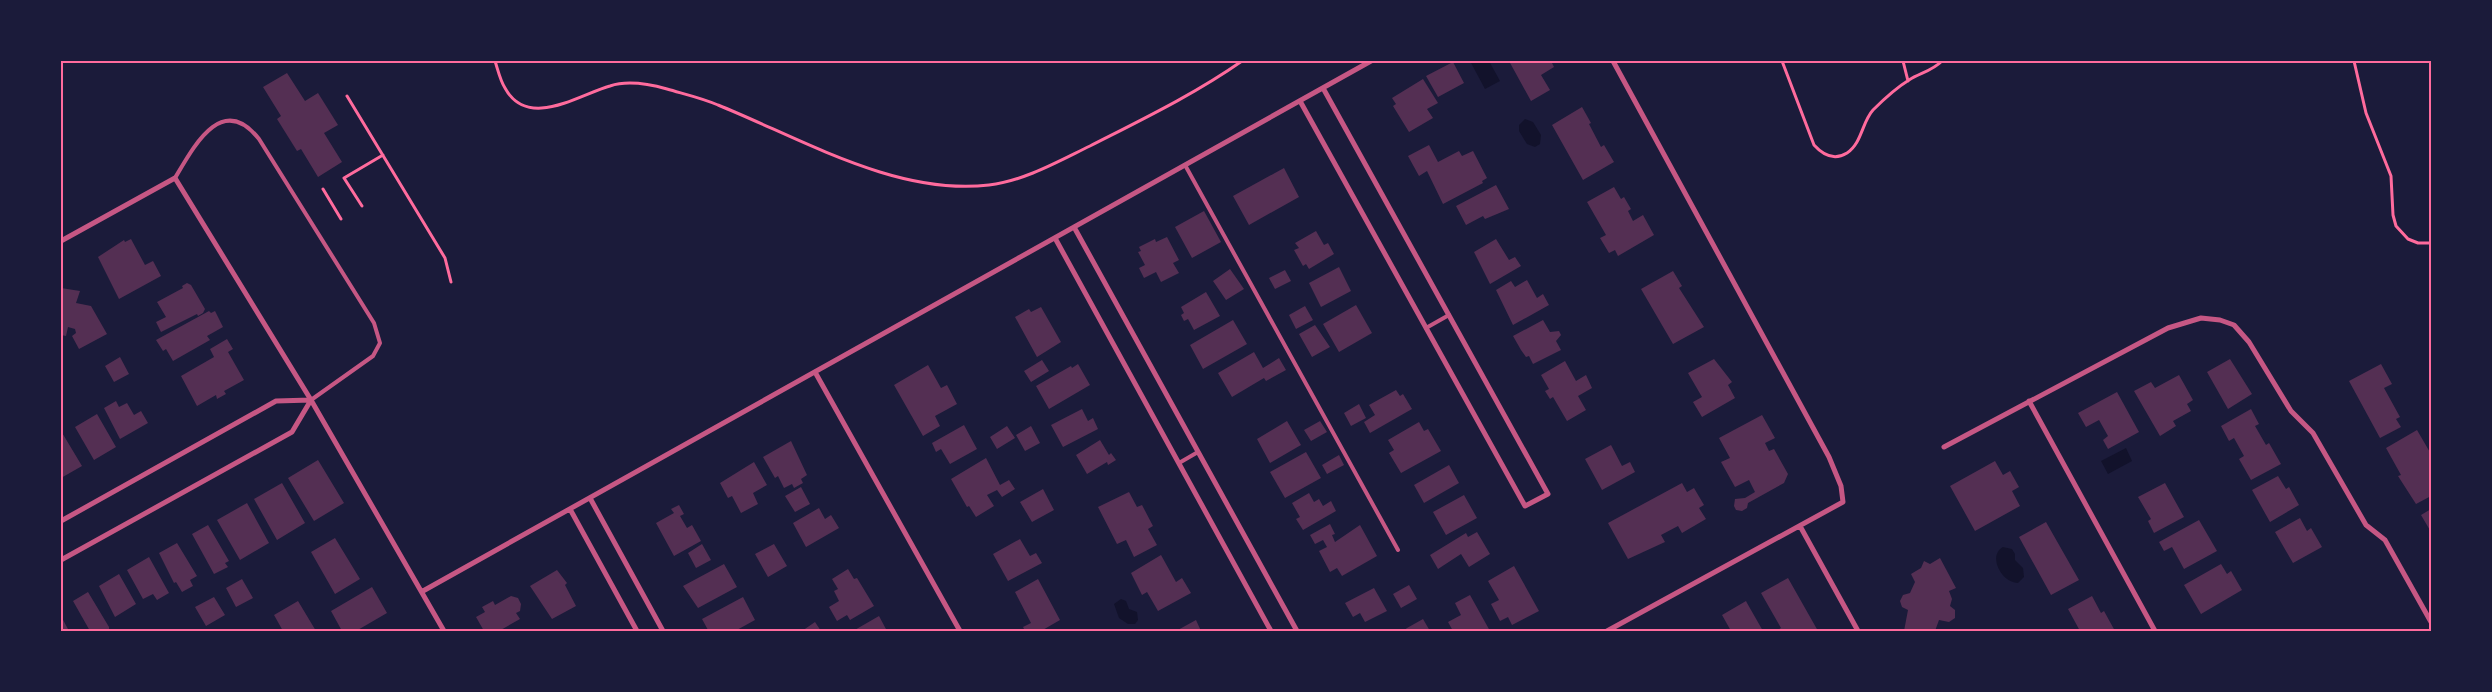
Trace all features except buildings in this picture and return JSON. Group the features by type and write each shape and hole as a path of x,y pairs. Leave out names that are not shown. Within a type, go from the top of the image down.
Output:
{"street":[{"path":"423,591 1371,61"},
{"path":"1607,631 1843,502 1841,486 1829,457 1613,61"},
{"path":"1300,101 1525,506 1548,494 1323,88"},
{"path":"61,241 175,178 311,400 423,591 441,630"},
{"path":"1074,227 1296,631"},
{"path":"1055,238 1271,631"},
{"path":"1944,447 2168,328 2200,318 2220,320 2234,325 2249,342 2291,411 2313,433 2366,526 2385,540 2431,622"},
{"path":"816,372 960,631"},
{"path":"61,521 276,401 311,400"},
{"path":"61,560 292,432 311,400"},
{"path":"2029,401 2156,631"},
{"path":"590,498 663,631"},
{"path":"570,509 637,631"},
{"path":"1800,526 1858,631"}],"lane":[{"path":"175,178 196,144 208,130 224,121 234,120 244,123 259,139 374,323 380,343 373,356 311,400"},
{"path":"1185,165 1398,550"},
{"path":"1426,328 1449,315"},
{"path":"1178,463 1198,452"}],"path":[{"path":"495,61 505,88 512,98 524,106 534,109 548,108 610,86 625,83 652,85 717,104 865,167 950,187 991,185 1020,177 1062,160 1159,110 1242,61"},
{"path":"1782,61 1814,145 1820,152 1833,157 1848,152 1852,148 1868,115 1908,80 1931,70 1942,61"},
{"path":"1903,61 1908,80"},
{"path":"2354,61 2366,112 2391,176 2393,215 2396,226 2408,239 2418,243 2431,243"},
{"path":"347,96 445,258 451,282"},
{"path":"362,206 344,178 383,155"},
{"path":"323,189 341,219"}],"shaded area":[{"path":"1470,61 1489,61 1500,81 1485,89"},
{"path":"1525,119 1533,122 1541,135 1540,144 1535,147 1527,144 1519,131 1519,125"},
{"path":"2126,448 2132,461 2108,474 2101,461"},
{"path":"2003,547 2012,549 2015,554 2015,560 2023,568 2024,577 2018,583 2007,579 1998,568 1996,556"},
{"path":"1121,599 1126,601 1129,609 1137,612 1138,620 1135,624 1128,624 1119,618 1114,604"}]}
